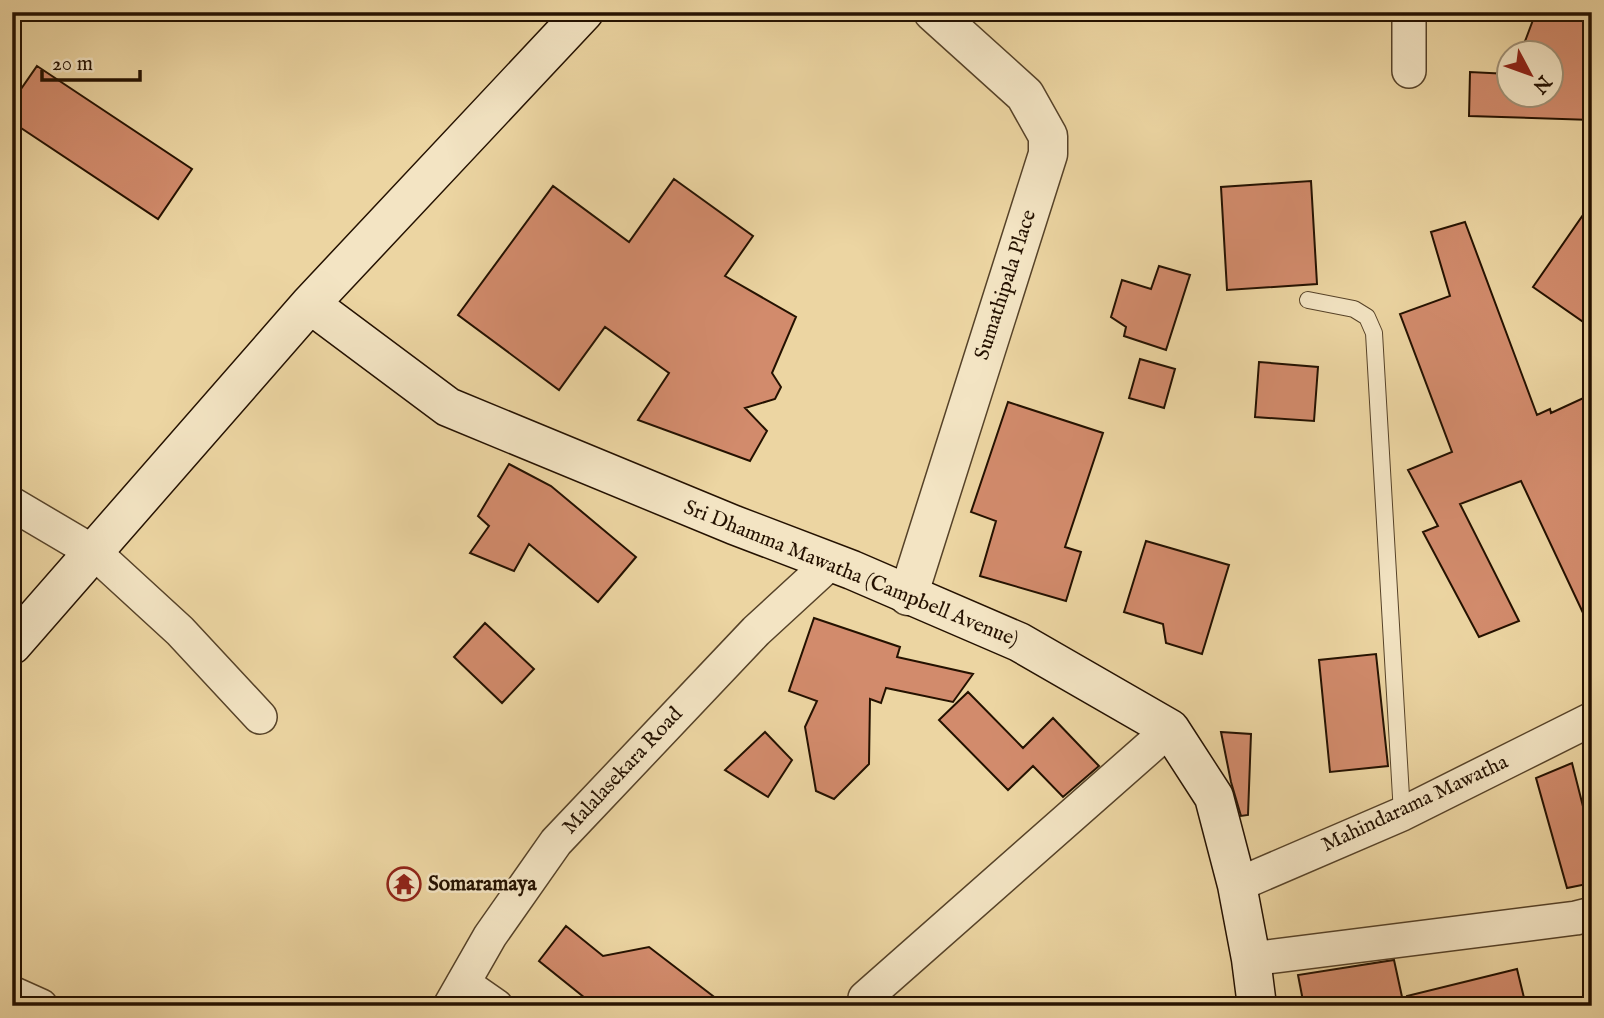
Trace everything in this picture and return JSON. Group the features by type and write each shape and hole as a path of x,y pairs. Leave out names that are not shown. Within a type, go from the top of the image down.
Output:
{"main road":[{"path":"12,645 310,304 584,12"},
{"name":"Sumathipala Place","path":"908,596 1048,154 1048,136 1025,96 933,12"},
{"name":"Sri Dhamma Mawatha (Campbell Avenue)","path":"310,304 447,407 852,570 1019,642 1170,729 1214,797 1237,885 1257,1006"}],"street":[{"path":"1409,12 1409,71"},
{"path":"12,504 95,553 180,631 260,717"},
{"name":"Malalasekara Road","path":"457,994 490,936 556,842 756,631 830,563"},
{"name":"Mahindarama Mawatha","path":"1237,885 1402,814 1592,719"},
{"path":"865,998 1170,729"},
{"path":"1251,959 1592,914"},
{"path":"12,993 41,1006"},
{"path":"457,994 496,1006"}],"lane":[{"path":"1308,300 1354,309 1367,317 1374,333 1402,814"}],"building":[{"path":"1536,12 1592,12 1592,120 1469,116 1470,72 1496,73 1496,108 1566,108 1566,38 1526,38"},
{"path":"37,66 192,169 158,219 12,122 12,102"},
{"path":"674,179 753,236 725,276 796,317 772,373 781,387 775,399 745,408 767,431 750,461 638,420 669,373 605,327 559,390 458,315 553,186 629,242"},
{"path":"1311,181 1317,284 1227,290 1221,187"},
{"path":"1592,202 1592,328 1533,287"},
{"path":"1465,222 1537,415 1550,409 1551,413 1592,394 1592,632 1521,481 1460,504 1519,621 1479,637 1423,532 1438,526 1408,470 1452,452 1400,314 1450,296 1431,232"},
{"path":"1159,266 1190,275 1166,350 1124,336 1126,327 1111,317 1122,280 1151,289"},
{"path":"1140,359 1175,369 1164,408 1129,398"},
{"path":"1259,362 1318,367 1314,421 1255,417"},
{"path":"1008,402 1103,433 1065,547 1081,552 1066,601 980,576 996,521 971,512"},
{"path":"509,464 551,486 636,557 598,602 529,544 514,571 470,553 489,526 478,516"},
{"path":"1146,541 1229,565 1202,654 1166,643 1163,624 1124,612"},
{"path":"814,618 900,647 897,657 973,674 953,702 886,688 881,703 870,699 869,764 834,799 816,791 805,727 817,701 789,691"},
{"path":"485,623 534,669 502,703 454,657"},
{"path":"1376,654 1388,766 1330,772 1319,660"},
{"path":"968,692 1023,748 1053,718 1099,766 1063,797 1033,766 1008,790 939,720"},
{"path":"765,732 792,760 768,797 725,770"},
{"path":"1221,732 1251,734 1248,815 1241,816"},
{"path":"1572,763 1592,842 1592,883 1567,888 1536,778"},
{"path":"566,926 603,956 649,947 726,1006 595,1006 539,961"},
{"path":"1394,960 1404,1006 1304,1006 1298,975"},
{"path":"1517,969 1526,1006 1408,1006 1407,996"}],"place":[{"name":"Somaramaya","path":"404,884"}]}
